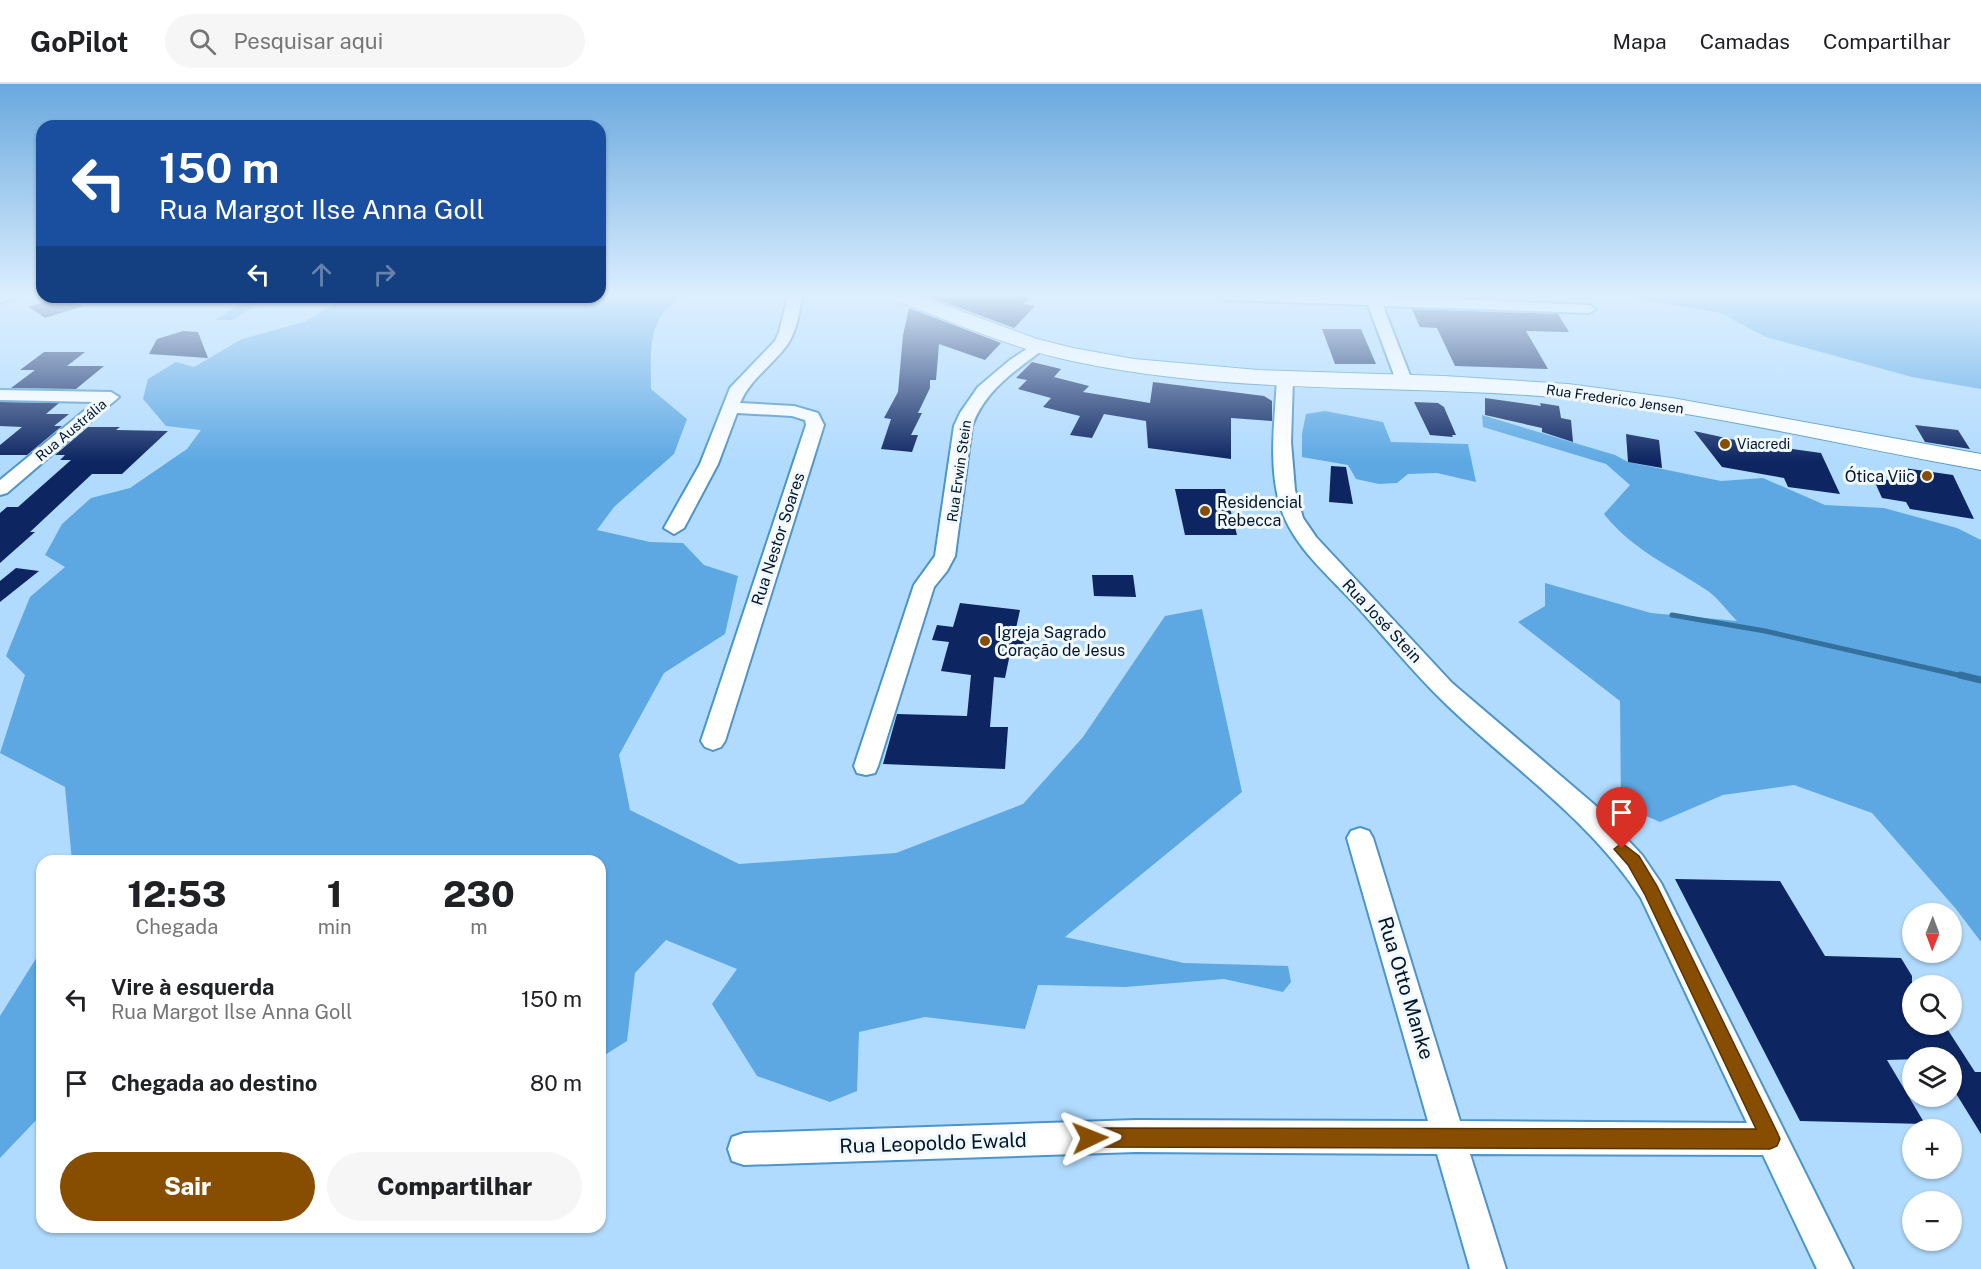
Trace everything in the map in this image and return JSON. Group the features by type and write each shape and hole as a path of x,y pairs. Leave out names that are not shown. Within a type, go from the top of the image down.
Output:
{"main road":[{"name":"Rua Frederico Jensen","path":"1058,351 1150,367 1285,378 1525,388 1631,399 1981,462"},
{"name":"Rua Frederico Jensen","path":"1940,456 1981,456"}],"street":[{"path":"674,528 709,465 738,388 773,351"},
{"name":"Rua Erwin Stein","path":"866,766 924,585 940,567 945,556 963,426 968,409 994,381 1032,351"},
{"path":"1393,351 1405,383"},
{"name":"Rua José Stein","path":"1285,378 1286,481 1289,505 1298,526 1337,573 1456,700 1583,811 1633,861 1651,891 1835,1269"},
{"name":"Rua Austrália","path":"0,395 111,397 0,489"},
{"name":"Rua Nestor Soares","path":"713,741 815,425 812,417 806,414 730,408"},
{"name":"Rua Otto Manke","path":"1360,838 1451,1138 1488,1269"},
{"name":"Rua Leopoldo Ewald","path":"744,1149 1136,1136 1770,1139"}],"shaded area":[{"path":"221,351 651,351 651,389 687,419 674,454 614,507 597,530 650,542 683,543 704,565 738,576 725,634 664,673 619,755 630,810 739,864 896,853 1023,804 1083,737 1165,616 1202,609 1242,792 1065,937 1184,963 1288,966 1291,982 1283,992 1224,979 1125,987 1038,985 1025,1029 925,1017 859,1032 857,1091 830,1102 757,1076 712,1004 737,969 666,940 635,973 627,1041 606,1054 606,855 71,855 65,787 0,753 25,675 6,656 30,597 65,567 45,555 62,524 91,498 130,488 187,449 201,430 166,426 143,399 148,379 176,362 194,367"},
{"path":"1818,351 1981,351 1981,389 1912,377"},
{"path":"1325,411 1383,422 1391,442 1468,444 1476,482 1437,473 1408,474 1397,483 1379,484 1356,479 1348,465 1302,457 1302,434 1306,414"},
{"path":"1482,415 1615,455 1628,462 1721,481 1763,478 1825,505 1884,508 1957,528 1981,540 1981,942 1962,917 1962,903 1951,903 1872,813 1794,785 1723,795 1660,822 1621,805 1620,701 1518,622 1545,606 1545,583 1651,613 1737,621 1712,594 1639,548 1604,514 1630,485 1606,464 1483,427"},
{"path":"36,959 36,1120 0,1158 0,1016"}],"building":[{"path":"150,351 205,351 208,358 149,354"},
{"path":"902,351 938,351 936,380 930,380 930,388 918,413 922,413 911,435 918,435 912,452 881,449 891,419 884,418 898,392"},
{"path":"960,351 993,351 985,360"},
{"path":"1330,351 1371,351 1376,364 1335,364"},
{"path":"1448,351 1538,351 1548,369 1455,366"},
{"path":"44,352 85,352 67,366 104,366 76,389 11,388 35,370 20,370"},
{"path":"1032,362 1061,369 1054,377 1089,386 1083,392 1150,403 1153,382 1264,396 1272,401 1272,421 1231,418 1231,459 1148,448 1146,421 1104,414 1092,438 1070,435 1080,416 1043,407 1051,398 1018,389 1027,380 1016,378"},
{"path":"1485,398 1541,406 1540,403 1559,406 1561,418 1571,420 1573,442 1542,432 1542,428 1485,415"},
{"path":"0,402 59,403 46,414 69,414 54,426 62,426 27,455 0,455 0,445 22,427 0,426"},
{"path":"1414,402 1438,403 1444,407 1456,435 1452,435 1453,437 1430,435"},
{"path":"1915,425 1958,430 1970,449 1925,442"},
{"path":"88,427 168,431 122,474 92,474 30,532 35,532 0,563 0,513 7,507 18,507 71,460 60,460 65,455 55,455"},
{"path":"1694,431 1749,443 1821,453 1840,494 1788,487 1784,478 1722,467"},
{"path":"1626,434 1659,440 1662,468 1628,462"},
{"path":"1331,466 1346,467 1353,504 1329,502"},
{"path":"1897,467 1953,475 1974,519 1910,509 1906,502 1882,498 1873,478 1904,482"},
{"name":"Residencial Rebecca","path":"1175,489 1225,489 1237,535 1185,535"},
{"path":"16,568 39,571 0,602 0,581"},
{"path":"1092,575 1133,575 1136,597 1094,596"},
{"path":"960,603 1020,610 1015,633 1030,635 1027,651 1011,649 1005,678 994,677 990,727 1008,727 1005,769 883,764 897,714 967,716 971,675 941,671 949,642 932,640 937,625 953,627"},
{"path":"1675,879 1780,881 1825,956 1901,958 1911,975 1902,975 1902,1035 1951,1035 1959,1047 1902,1047 1902,1060 1887,1060 1902,1085 1902,1107 1915,1107 1922,1119 1902,1119 1902,1123 1800,1121"},
{"path":"1962,1052 1975,1072 1981,1072 1981,1134 1962,1103"}],"waterway":[{"path":"1672,615 1765,631 1967,677"},
{"path":"1960,675 1981,680"}],"place":[{"name":"Viacredi","path":"1725,444"},
{"name":"Ótica Viic","path":"1927,476"},
{"name":"Residencial Rebecca","path":"1205,511"},
{"name":"Igreja Sagrado Coração de Jesus","path":"985,641"}],"route":[{"path":"1090,1138 1159,1136 1770,1139 1651,891 1633,861 1622,849"}]}
